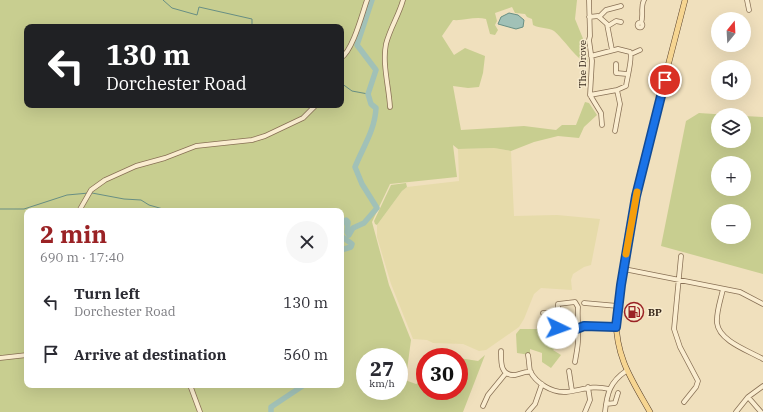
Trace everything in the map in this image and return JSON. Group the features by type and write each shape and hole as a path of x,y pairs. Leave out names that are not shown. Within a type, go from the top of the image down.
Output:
{"main road":[{"path":"650,412 626,372 619,349 616,327 618,306 642,166 685,0"}],"street":[{"path":"344,56 352,41 367,0"},
{"path":"390,107 387,82 386,46 394,18 399,10 402,0"},
{"name":"The Drove","path":"589,0 589,40 591,56 590,95 601,113 602,125"},
{"path":"641,23 643,16 642,4 644,0"},
{"path":"747,0 749,10"},
{"path":"589,17 599,17 606,10 621,6"},
{"path":"599,17 608,26 612,50"},
{"path":"608,26 616,20 621,22"},
{"path":"591,56 612,50 624,50 631,54"},
{"path":"631,54 640,50"},
{"path":"590,95 617,90 626,86 631,54"},
{"path":"616,64 616,73 627,74"},
{"path":"615,131 620,104 617,90"},
{"path":"81,208 89,193 105,180 136,166 165,158 196,146 252,140 265,136 303,118 313,108"},
{"path":"681,256 674,332 697,380 697,385 684,402"},
{"path":"624,269 679,279 745,294 763,304"},
{"path":"723,289 717,318 718,328 728,339 763,359"},
{"path":"575,362 578,328 577,303 559,303 557,305 558,330 578,328 584,326 616,327"},
{"path":"584,303 618,306"},
{"path":"543,313 557,313"},
{"path":"501,351 501,367 506,373 514,375 531,372"},
{"path":"0,358 24,355"},
{"path":"528,355 531,372 542,384 556,391 588,387 609,390"},
{"path":"569,370 572,390"},
{"path":"605,412 609,390 616,378 626,372"},
{"path":"483,406 488,395 506,373"},
{"path":"530,412 542,384"},
{"path":"736,412 748,397 763,386"},
{"path":"586,412 590,400 588,387"},
{"path":"191,388 200,412"},
{"path":"606,404 615,403 618,393"},
{"path":"748,397 761,412"}],"shaded area":[{"path":"494,148 511,151 514,216 557,215 600,219 591,265 584,267 573,274 571,280 572,290 541,288 534,294 524,319 519,327 486,350 479,351 463,344 433,343 427,340 413,339 391,284 377,237 377,225 402,191 407,187 459,181 458,149"}],"green space":[{"path":"0,0 577,0 575,19 584,41 588,61 586,62 578,57 554,31 533,25 532,19 527,17 525,14 515,13 512,7 495,13 497,21 495,25 498,30 495,35 490,34 486,19 478,18 453,20 442,36 454,55 465,48 485,56 483,73 479,87 468,88 453,86 461,130 524,126 556,130 562,125 576,125 585,102 589,103 597,115 584,127 579,138 558,136 534,142 511,151 494,148 458,149 453,145 457,177 390,184 372,222 389,285 411,340 408,362 408,348 356,348 356,400 408,400 408,381 416,384 416,400 468,400 463,412 0,412"},
{"path":"699,113 711,114 711,148 751,148 751,116 763,117 763,274 661,246 686,121"},
{"path":"406,183 407,187 402,191 377,225 375,224 374,221 391,185"},
{"path":"520,329 549,329 552,331 555,348 553,350 561,355 551,368 542,362 542,353 530,349 530,355 517,353 516,334"},
{"path":"485,355 468,399 468,359 478,361"}],"water":[{"path":"509,13 518,15 524,20 523,27 516,29 498,24 501,17"}],"waterway":[{"path":"163,0 172,8 197,15 199,7 252,19 252,24"},
{"path":"344,221 346,220 348,222 347,232 349,235 353,228 364,223 377,208 362,184 355,167 371,131 376,108 371,104 368,94 376,70 357,45 372,0"},
{"path":"344,85 352,91 368,94"},
{"path":"27,208 67,195 89,193"},
{"path":"92,193 124,199 141,200 149,205 160,208"},
{"path":"0,209 24,209"},
{"path":"344,238 352,244 351,247 344,249"},
{"path":"271,412 271,407 300,388"}],"slow traffic":[{"path":"626,254 637,192"}],"place":[{"name":"BP","path":"634,312"}],"route":[{"path":"558,328 558,330 574,330 584,326 616,327 616,317 636,196 646,151 665,80"}]}
